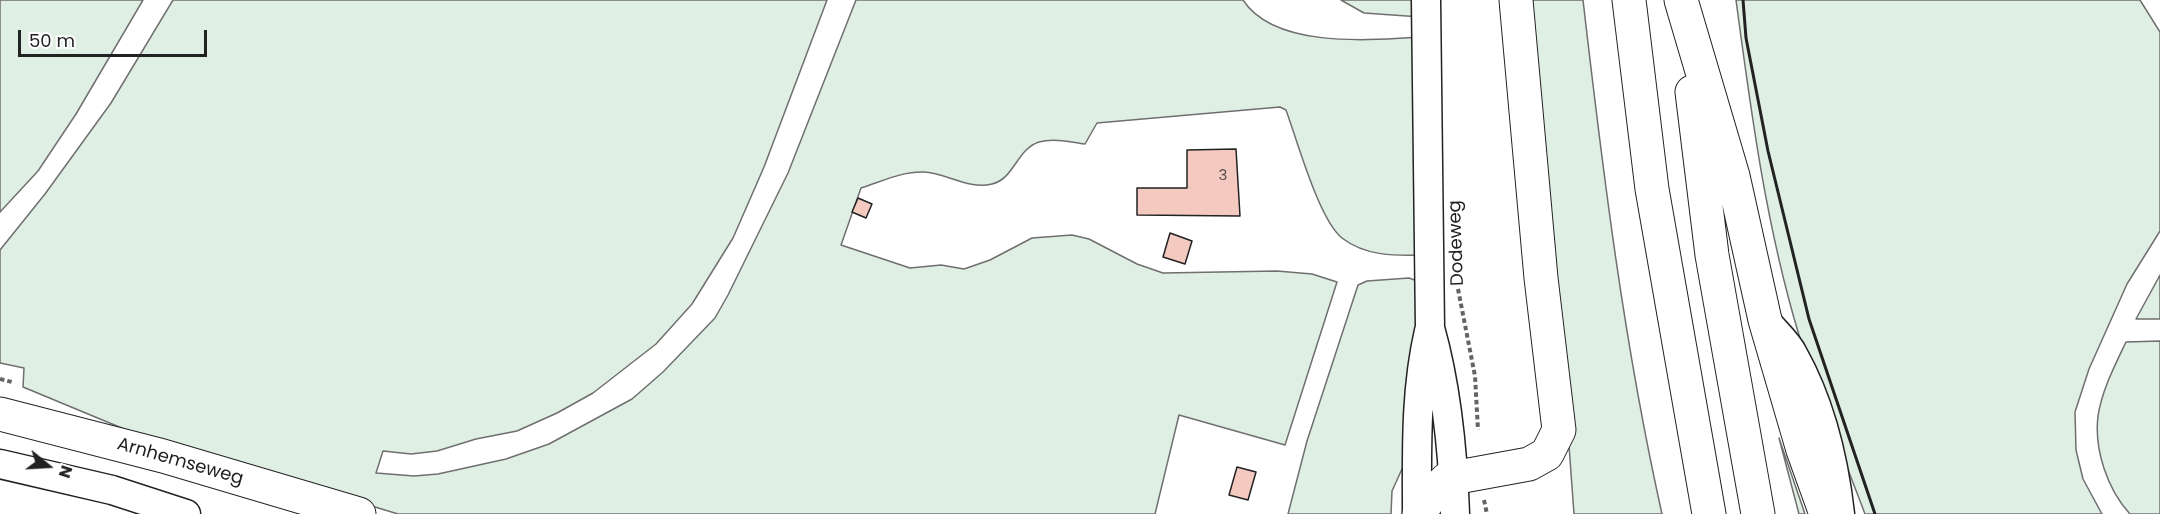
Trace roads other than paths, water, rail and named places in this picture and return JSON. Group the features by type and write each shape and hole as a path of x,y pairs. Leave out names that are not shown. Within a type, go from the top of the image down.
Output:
{"main road":[{"path":"1418,514 1442,483 1467,474 1530,464 1539,460 1552,446 1560,424 1540,278 1516,0"},
{"path":"1629,0 1652,189 1709,514"},
{"path":"1680,0 1733,176 1765,320 1803,450 1826,514"},
{"path":"1680,0 1712,255 1758,514"},
{"name":"Arnhemseweg","path":"0,414 163,456 359,514"}],"street":[{"name":"Dodeweg","path":"1426,0 1430,328 1467,474 1455,514"},
{"path":"1765,320 1792,353 1814,403 1836,472 1840,514"},
{"name":"Dodeweg","path":"1418,514 1417,407 1420,367 1430,328"},
{"path":"0,464 111,490 186,514"}]}
